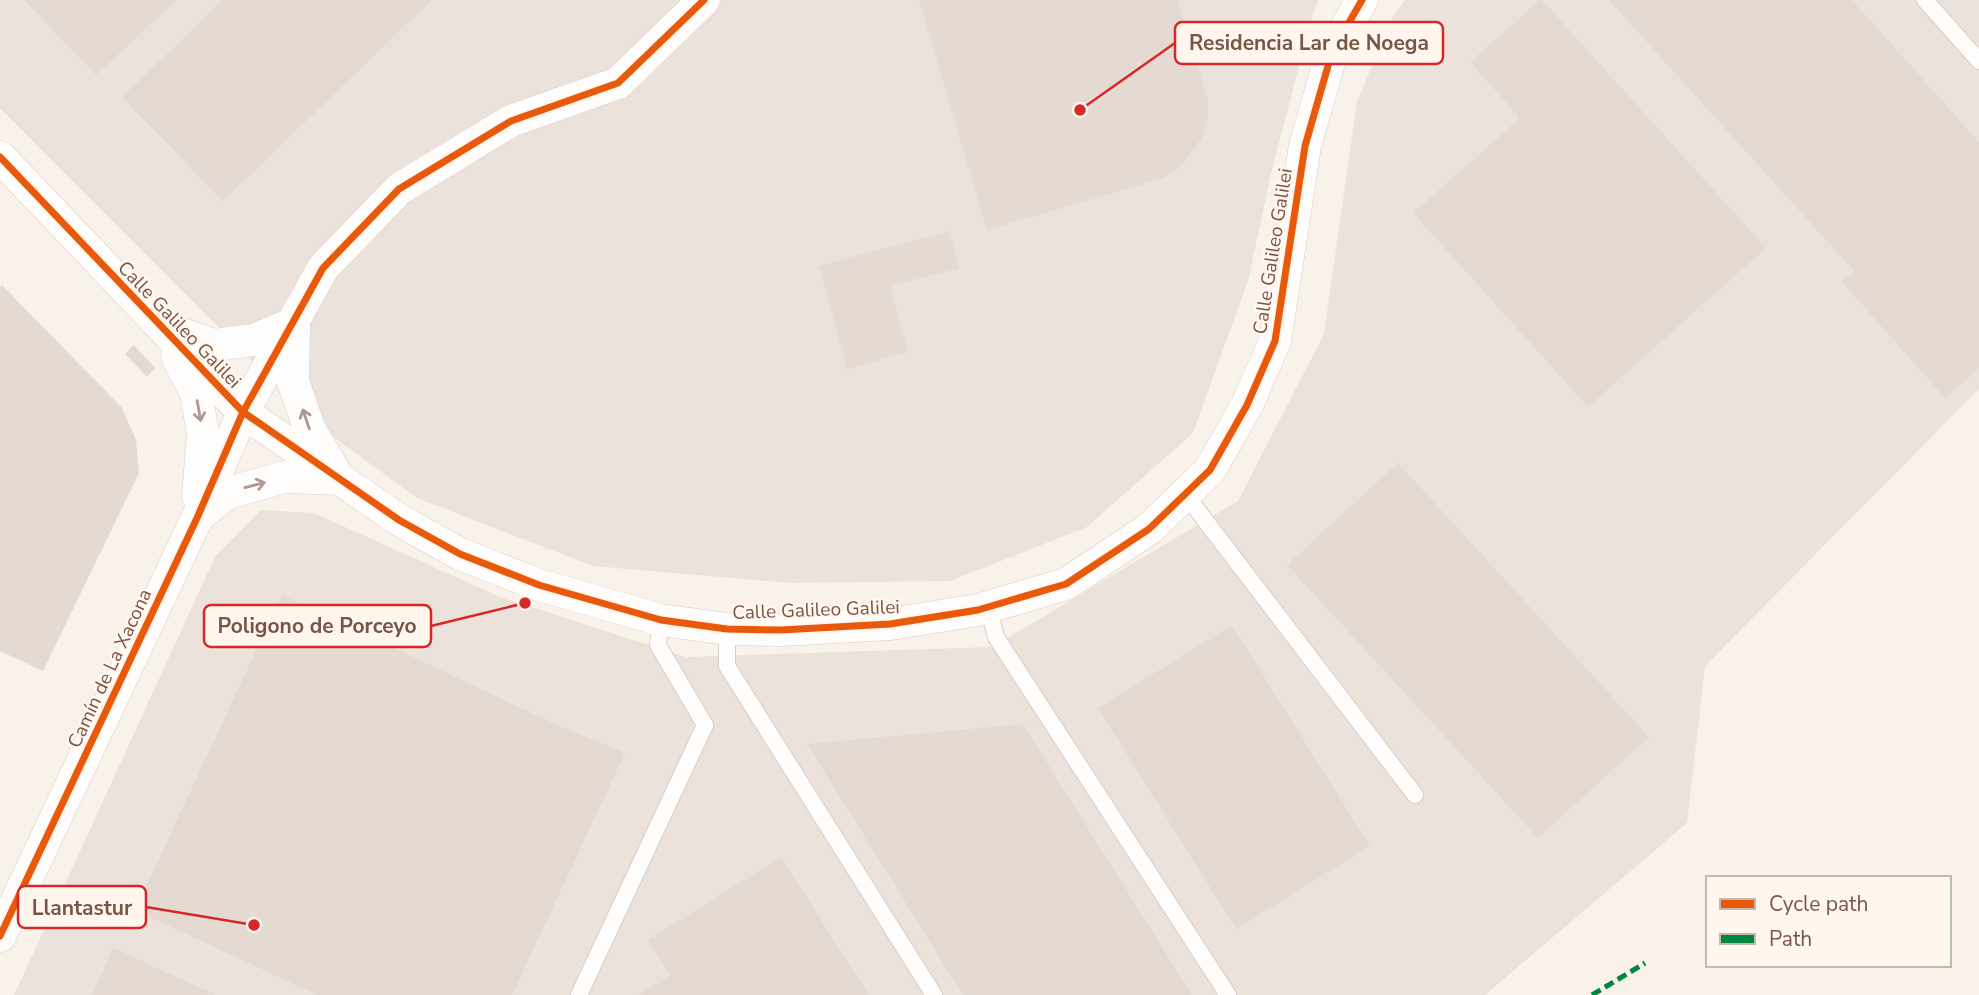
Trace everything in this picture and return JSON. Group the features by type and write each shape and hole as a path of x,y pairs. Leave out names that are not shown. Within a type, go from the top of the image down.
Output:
{"street":[{"name":"Camín de La Xacona","path":"0,936 197,518 243,412 323,268 399,189 511,121 618,83 704,0"},
{"name":"Calle Galileo Galilei","path":"0,157 243,412 399,520 460,554 539,585 661,620 727,629 781,631 890,624 988,607 1066,584 1149,529 1210,470 1247,405 1275,341 1304,146 1332,52 1362,0"},
{"path":"162,327 214,345 254,340 294,323 293,382 310,430 340,478"},
{"path":"162,327 196,393 203,434 197,518"},
{"path":"197,518 228,493 284,477 340,478"}],"lane":[{"path":"1925,0 1979,61"},
{"path":"1185,494 1415,795"},
{"path":"988,607 996,637 1228,995"},
{"path":"579,995 705,725 658,645 661,620"},
{"path":"727,629 727,666 934,995"}],"shaded area":[{"path":"0,0 1318,0 1271,173 1249,278 1193,433 1087,527 950,581 790,583 593,566 417,498 313,422 0,108"},
{"path":"1405,0 1979,0 1979,389 1705,666 1687,823 1485,995 14,995 215,557 261,510 314,513 500,597 686,657 992,647 1238,501 1324,334 1357,102 1394,14"}],"building":[{"path":"24,0 177,0 96,75"},
{"path":"223,0 432,0 223,201 122,97"},
{"path":"919,0 1178,0 1208,101 1208,119 1201,139 1182,165 1164,178 987,230"},
{"path":"1540,0 1766,248 1588,407 1413,213 1520,118 1470,62"},
{"path":"1609,0 1852,0 1979,142 1979,368 1945,398 1842,282 1854,271"},
{"path":"949,231 959,268 890,286 908,352 847,369 819,266"},
{"path":"2,285 122,408 136,440 139,473 43,671 0,651"},
{"path":"134,345 155,368 147,377 125,354"},
{"path":"1398,463 1649,737 1538,838 1287,565"},
{"path":"282,595 555,724 625,753 512,995 317,995 135,910"},
{"path":"1232,625 1370,846 1236,929 1098,708"},
{"path":"1023,724 1192,995 963,995 807,744"},
{"path":"781,857 869,995 639,995 670,975 648,940"},
{"path":"113,948 216,995 92,995"}],"marked path":[{"path":"1592,995 1645,963"}],"cycle path":[{"path":"0,936 197,518 243,412 323,268 399,189 511,121 618,83 704,0"},
{"path":"0,157 243,412 399,520 460,554 539,585 661,620 727,629 781,630 890,624 978,610 1066,584 1149,529 1210,470 1247,405 1275,341 1305,146 1332,52 1362,0"}],"place":[{"name":"Residencia Lar de Noega","path":"1080,110"},
{"name":"Poligono de Porceyo","path":"525,603"},
{"name":"Llantastur","path":"254,925"}]}
